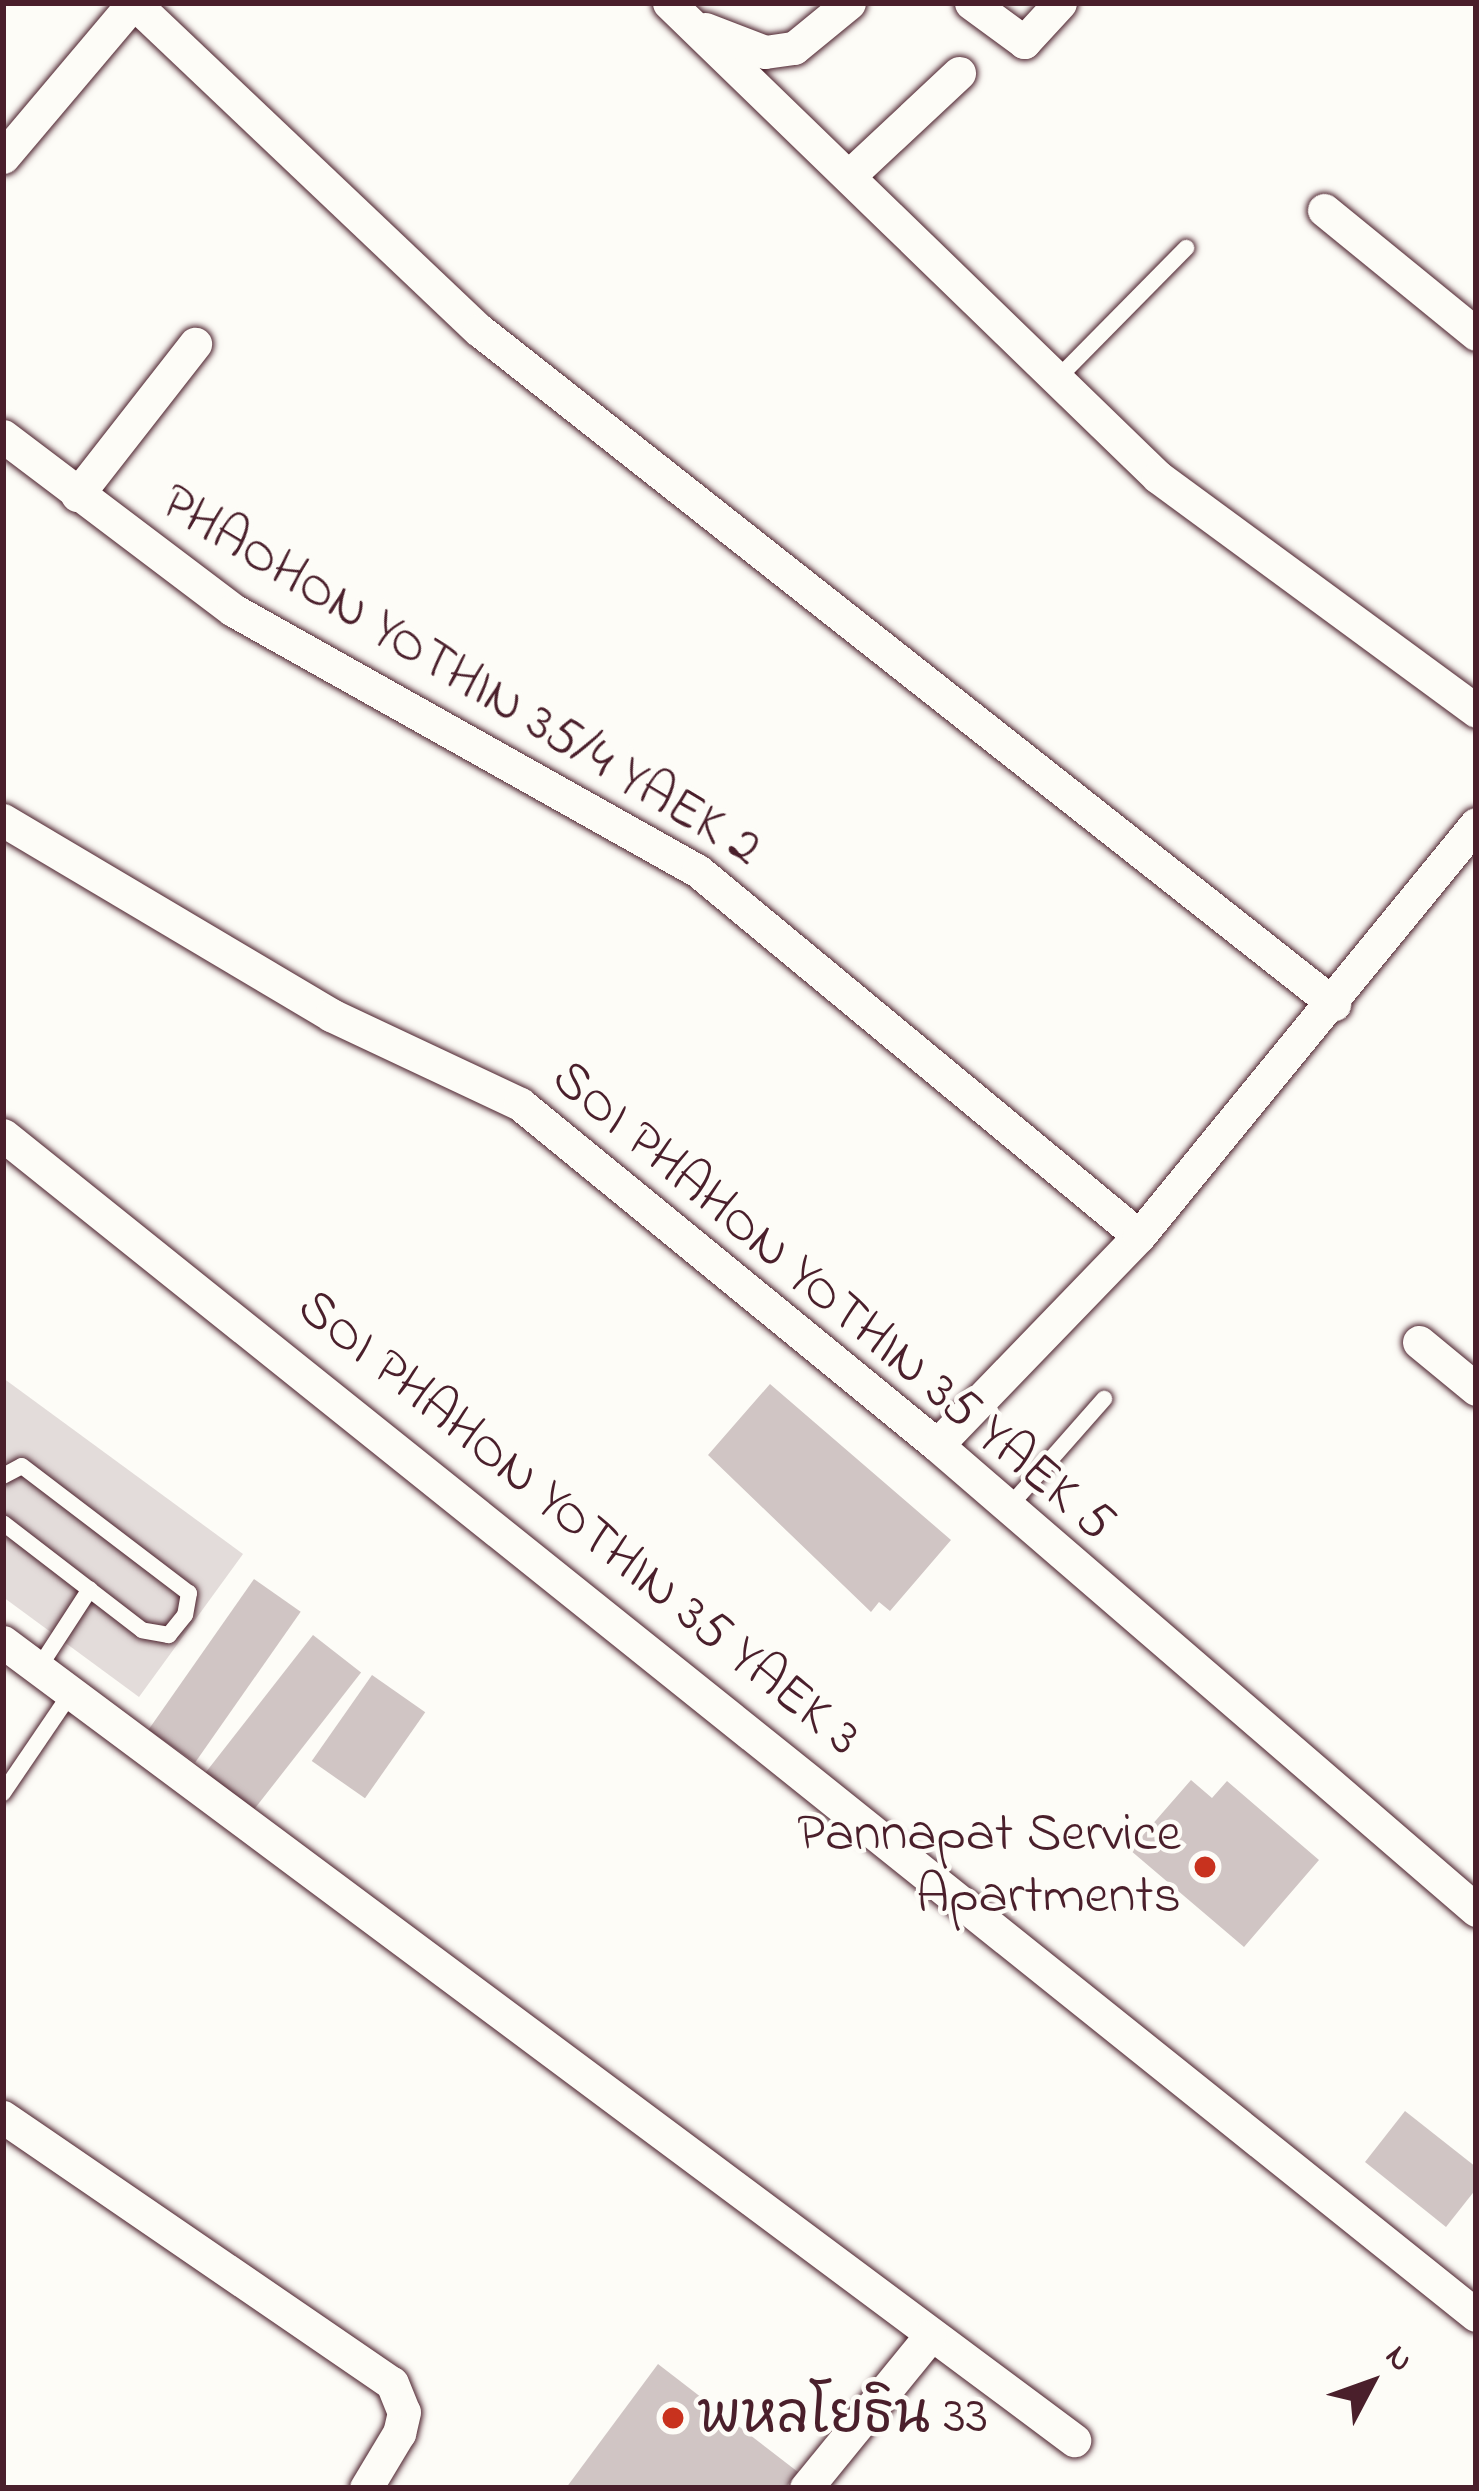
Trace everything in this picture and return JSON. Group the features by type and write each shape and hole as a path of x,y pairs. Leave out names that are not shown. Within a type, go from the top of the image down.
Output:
{"street":[{"path":"3,157 133,3 479,329 1334,1004"},
{"path":"680,14 765,52 794,48 849,3"},
{"path":"971,3 1024,41 1060,3"},
{"path":"680,14 1158,477 1476,711"},
{"path":"851,175 959,73"},
{"path":"1324,210 1476,334"},
{"path":"77,495 195,344"},
{"name":"PHAOHON YOTHIN 35/4 YAEK 2","path":"3,436 233,610 698,871 1139,1236"},
{"name":"SOI PHAHON YOTHIN 35 YAEK 5","path":"3,820 331,1015 520,1104 938,1445 1476,1910"},
{"path":"938,1445 1139,1236 1334,1004 1476,824"},
{"name":"SOI PHAHON YOTHIN 35 YAEK 3","path":"3,1135 1476,2315"},
{"path":"1418,1342 1476,1389"},
{"path":"15,1658 71,1693 514,2016 928,2337 1074,2440"},
{"path":"3,2117 356,2353 392,2383 404,2412 366,2488"},
{"path":"806,2488 928,2337"}],"lane":[{"path":"1055,381 1186,248"},
{"path":"1007,1509 1104,1399"},
{"path":"3,1476 22,1466 191,1602 169,1635 157,1635 3,1523"},
{"path":"15,1658 90,1589"},
{"path":"3,1793 71,1693"}],"shaded area":[{"path":"3,1378 243,1554 139,1697 3,1597"}],"building":[{"path":"770,1384 951,1540 890,1611 879,1602 871,1612 708,1455"},
{"path":"254,1579 301,1612 195,1762 148,1730"},
{"path":"313,1635 361,1673 253,1810 205,1773"},
{"path":"372,1675 425,1712 365,1798 312,1761"},
{"path":"1191,1780 1212,1798 1227,1781 1319,1860 1244,1947 1130,1850"},
{"path":"1405,2111 1476,2167 1476,2189 1446,2227 1365,2162"},
{"name":"พหลโยธิน 33","path":"658,2364 798,2472 785,2488 566,2488"}],"place":[{"name":"Pannapat Service Apartments","path":"1205,1867"},
{"name":"พหลโยธิน 33","path":"673,2418"}]}
